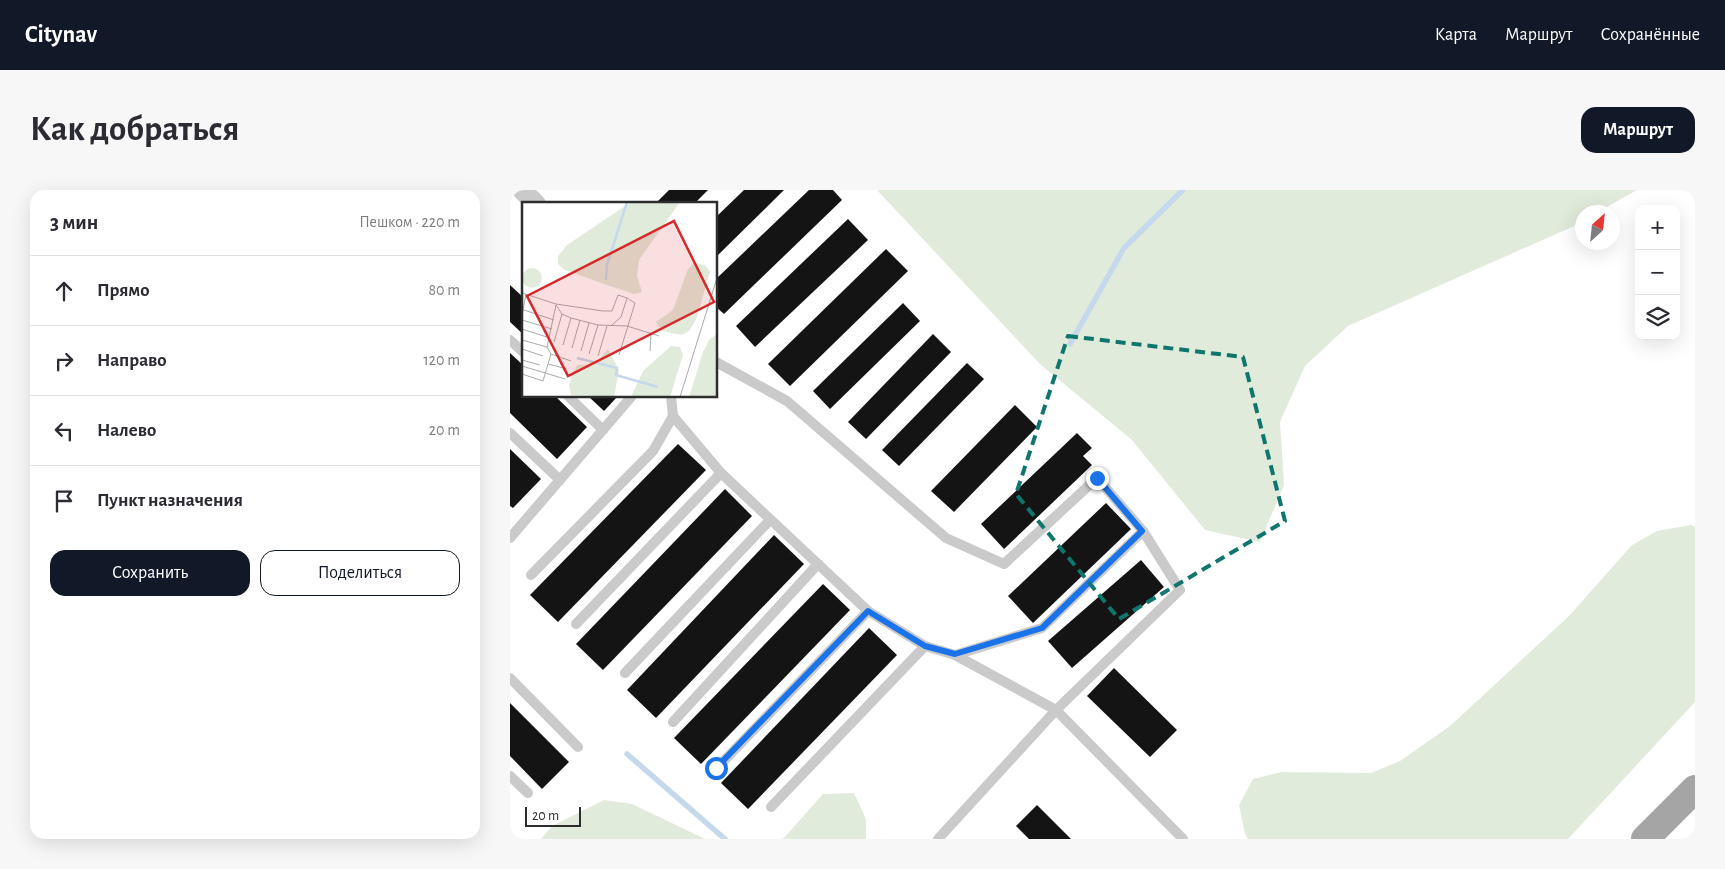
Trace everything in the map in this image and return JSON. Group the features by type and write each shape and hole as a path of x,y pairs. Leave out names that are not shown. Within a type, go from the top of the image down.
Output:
{"main road":[{"path":"1645,839 1695,789"}],"street":[{"path":"522,190 534,202"}],"lane":[{"path":"510,340 522,351"},
{"path":"718,363 788,401 946,538 1004,564 1097,478 1142,531 1180,590 1056,710 938,839"},
{"path":"570,398 603,430"},
{"path":"512,532 560,480 630,398"},
{"path":"671,398 673,416 721,473 868,611 925,646 955,654 1056,710 1182,839"},
{"path":"531,575 653,451 673,416"},
{"path":"510,433 560,480"},
{"path":"576,624 721,473"},
{"path":"625,673 770,520"},
{"path":"955,654 1042,628 1142,531"},
{"path":"673,722 818,564"},
{"path":"716,768 868,611"},
{"path":"771,807 925,646"},
{"path":"510,678 578,748"},
{"path":"510,776 528,793"}],"highlighted area":[{"path":"1068,336 1243,357 1285,521 1119,619 1016,494"}],"green space":[{"path":"877,190 1637,190 1610,205 1575,205 1575,225 1572,227 1348,326 1305,366 1280,422 1284,485 1260,542 1205,530 1132,440 1040,364"},
{"path":"1691,525 1695,527 1695,702 1568,839 1248,839 1245,834 1239,805 1253,779 1281,772 1371,773 1400,761 1450,726 1569,616 1632,545 1657,531"},
{"path":"854,793 866,819 866,839 781,839 784,838 823,794"},
{"path":"604,800 632,804 705,839 541,839 552,826"}],"building":[{"path":"669,190 708,190 696,202 657,202"},
{"path":"744,190 784,190 718,255 718,215"},
{"path":"809,190 833,190 842,200 724,314 718,309 718,277"},
{"path":"848,219 868,240 755,347 736,326"},
{"path":"886,249 908,271 790,386 768,364"},
{"path":"510,285 522,296 522,333 510,322"},
{"path":"903,303 920,321 830,409 813,391"},
{"path":"933,334 951,352 866,439 848,422"},
{"path":"510,353 522,364 522,398 557,398 587,427 557,459 510,413"},
{"path":"967,363 984,379 899,466 882,450"},
{"path":"590,398 616,398 604,411"},
{"path":"1015,405 1037,427 954,512 931,491"},
{"path":"1077,433 1092,448 1083,456 1092,465 1004,549 981,524"},
{"path":"678,444 706,470 558,622 530,595"},
{"path":"510,449 541,479 513,508 510,506"},
{"path":"725,489 752,516 603,670 576,644"},
{"path":"1106,503 1131,529 1033,623 1008,596"},
{"path":"774,535 804,564 656,718 627,690"},
{"path":"1141,560 1164,587 1072,668 1048,641"},
{"path":"823,584 850,610 701,764 674,738"},
{"path":"869,628 897,655 748,809 721,783"},
{"path":"1114,668 1177,730 1150,757 1087,696"},
{"path":"510,703 569,762 542,789 510,756"},
{"path":"1037,805 1071,839 1029,839 1016,826"}],"waterway":[{"path":"1070,344 1124,248 1183,190"},
{"path":"627,754 725,839"}],"route":[{"path":"716,768 868,611 925,646 955,654 1042,628 1142,531 1097,478"}]}
